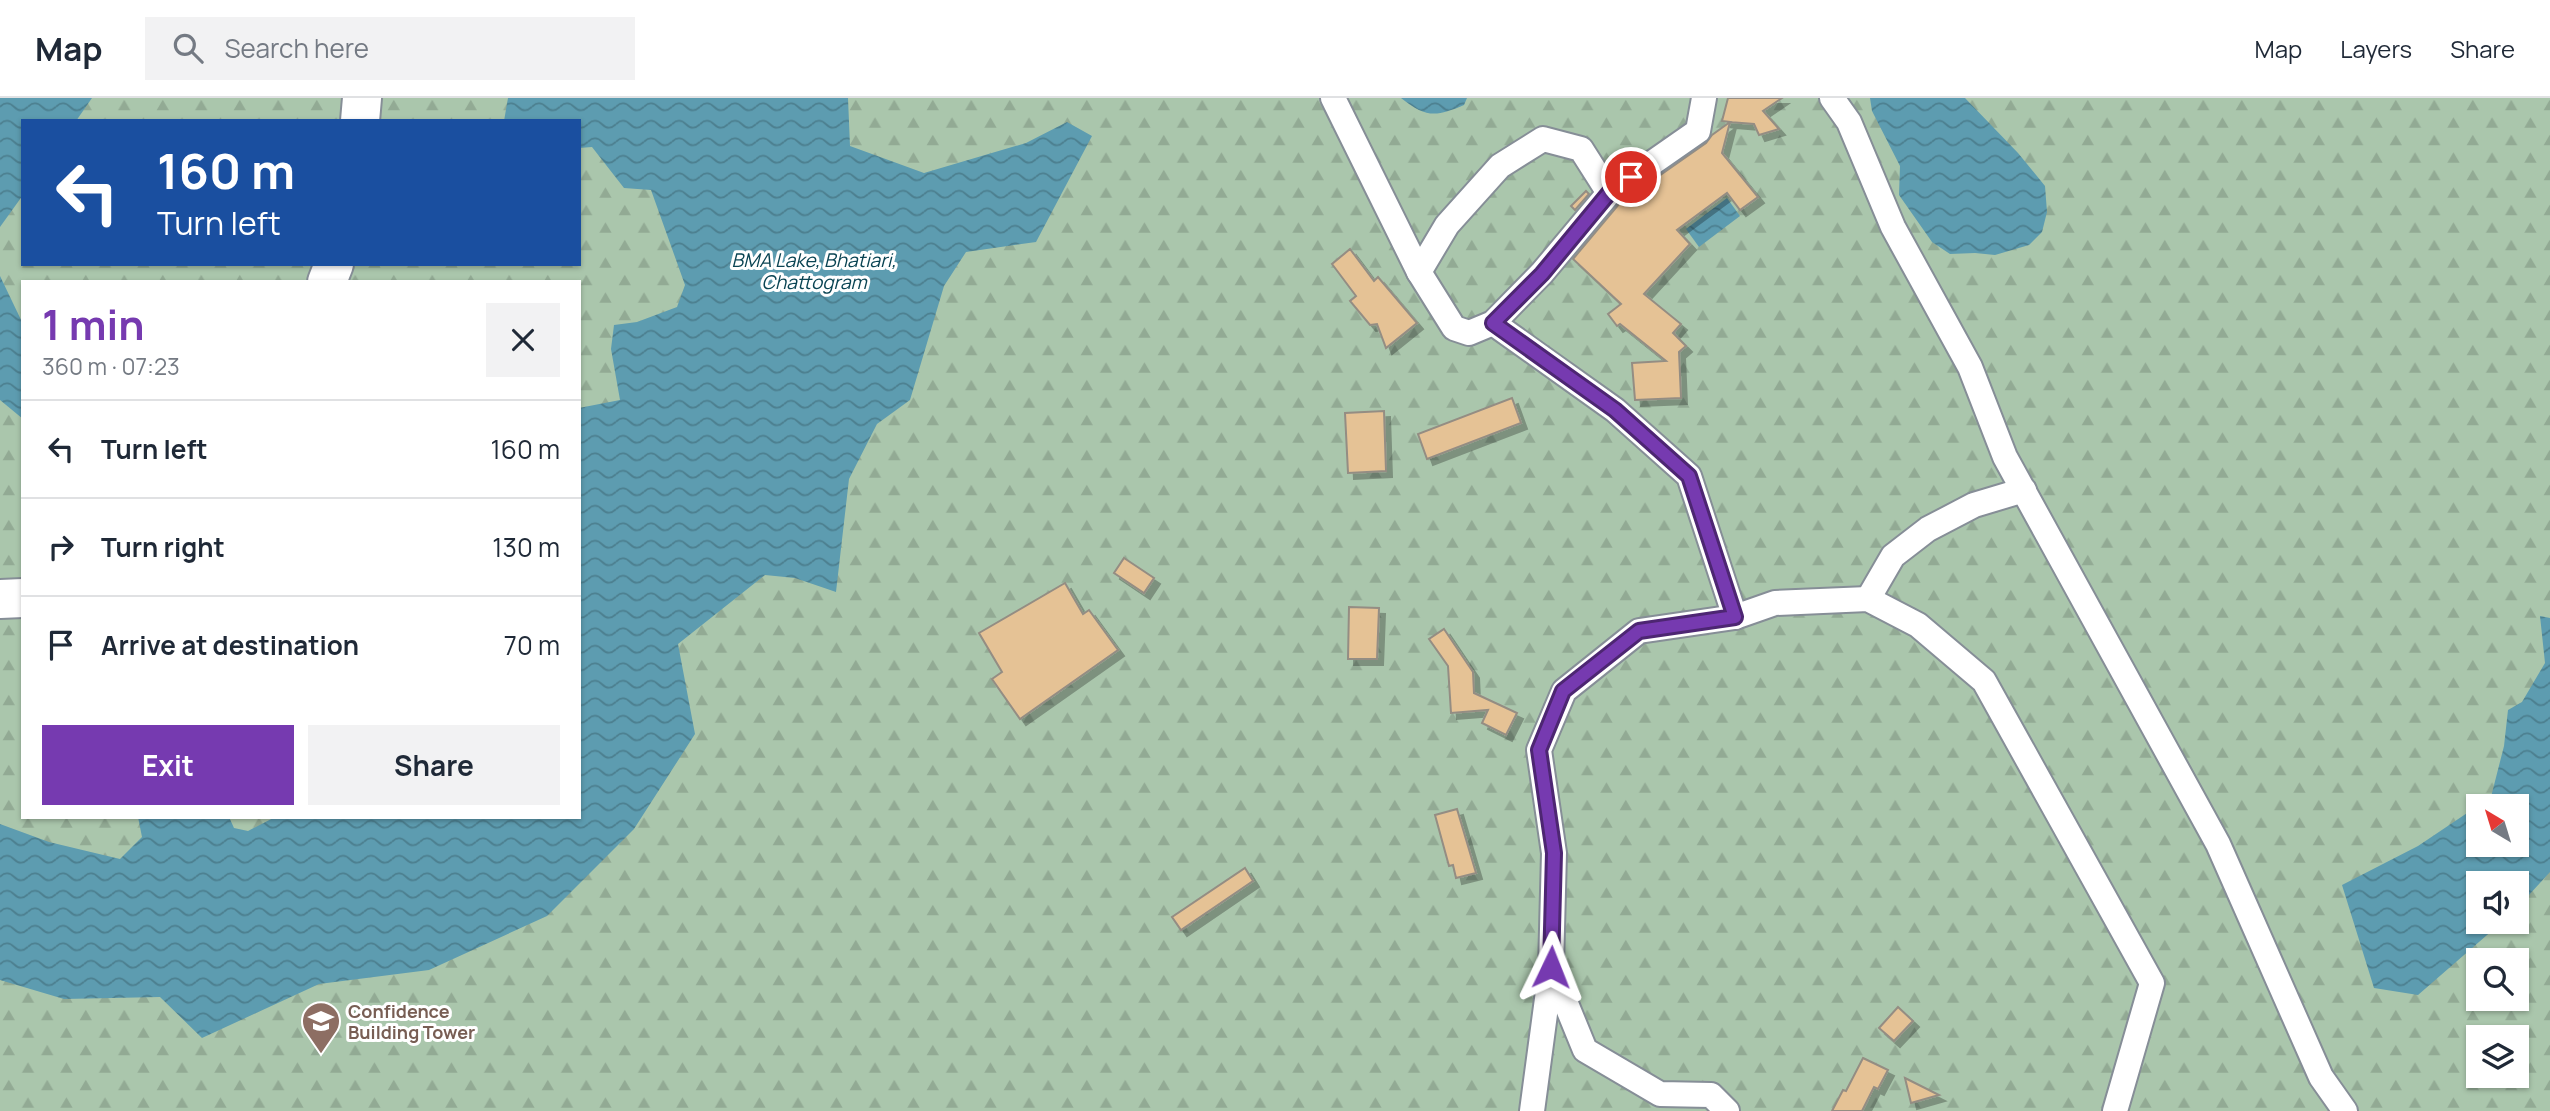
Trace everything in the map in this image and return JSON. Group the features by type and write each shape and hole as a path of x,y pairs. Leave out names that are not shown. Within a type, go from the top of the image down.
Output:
{"main road":[{"path":"360,119 362,98"},
{"path":"0,599 21,598"}],"street":[{"path":"1333,98 1419,272 1454,328 1469,333 1493,323 1542,274 1609,193 1698,131 1704,98"},
{"path":"1832,98 1849,122 1893,227 1970,367 2005,457 2218,844 2321,1077 2345,1111"},
{"path":"1419,272 1447,225 1500,166 1543,139 1581,149 1609,193"},
{"path":"1493,323 1615,410 1689,476 1735,617"},
{"path":"1868,599 1893,556 1928,528 1974,505 2024,491"},
{"path":"1532,1111 1551,967 1554,853 1539,750 1563,691 1639,631 1735,617 1775,603 1868,599 1919,625 1984,681 2152,983 2115,1111"},
{"path":"1551,967 1585,1050 1660,1094 1711,1095 1727,1111"}],"green space":[{"path":"0,98 2550,98 2550,1111 0,1111"}],"water":[{"path":"0,98 92,98 77,119 21,119 21,198 0,227"},
{"name":"BMA Lake, Bhatiari, Chattogram","path":"508,98 848,98 850,146 924,173 1026,143 1067,122 1092,136 1036,242 966,252 944,286 910,400 877,424 849,479 836,592 795,578 765,575 678,644 695,734 634,829 547,916 429,970 319,984 202,1038 160,997 64,999 0,980 0,824 49,842 120,859 142,837 138,819 230,819 234,828 248,831 271,819 581,819 581,408 620,400 611,349 614,325 637,322 677,307 685,285 651,190 624,188 592,147 581,148 581,119 504,119"},
{"path":"1401,98 1467,98 1464,105 1431,114 1417,109"},
{"path":"1870,98 1965,98 2018,153 2045,186 2047,212 2042,232 2029,245 1995,255 1950,254 1932,242 1899,195 1900,166 1872,111"},
{"path":"1727,198 1740,216 1699,247 1686,229"},
{"path":"0,276 21,320 21,417 0,400"},
{"path":"2540,616 2550,618 2550,872 2529,895 2529,871 2466,871 2466,934 2488,934 2472,948 2466,948 2466,953 2418,995 2374,988 2342,885 2418,846 2466,814 2466,858 2529,858 2529,794 2492,794 2504,746 2508,710 2522,702 2545,663"}],"building":[{"path":"1728,98 1782,98 1763,111 1779,129 1759,135 1754,124 1722,121"},
{"path":"1730,122 1722,153 1758,197 1740,210 1727,193 1677,230 1690,244 1644,294 1681,324 1673,333 1686,346 1679,352 1681,398 1635,400 1632,363 1666,361 1620,324 1617,326 1608,314 1621,304 1573,259 1619,204 1706,143"},
{"path":"1586,191 1589,194 1575,210 1571,206"},
{"path":"1350,249 1374,281 1378,277 1417,323 1386,348 1377,324 1370,325 1350,301 1356,296 1332,264"},
{"path":"1512,398 1521,423 1427,459 1418,434"},
{"path":"1384,411 1386,471 1348,473 1345,413"},
{"path":"1124,558 1154,578 1144,593 1114,573"},
{"path":"1065,583 1083,614 1089,610 1118,650 1020,719 992,679 1002,672 979,633"},
{"path":"1349,607 1379,608 1377,659 1348,659"},
{"path":"1444,629 1473,672 1474,693 1517,713 1506,735 1482,723 1488,710 1451,713 1448,666 1429,639"},
{"path":"1457,809 1476,873 1456,878 1453,865 1449,866 1435,815"},
{"path":"1245,868 1253,881 1181,930 1172,917"},
{"path":"1898,1007 1913,1021 1894,1041 1879,1028"},
{"path":"1863,1058 1888,1070 1878,1089 1874,1087 1862,1111 1832,1111 1843,1090 1846,1091"},
{"path":"1905,1078 1939,1095 1911,1103"}],"place":[{"name":"Confidence Building Tower","path":"321,1055"}],"route":[{"path":"1551,967 1554,853 1539,750 1563,691 1639,631 1735,617 1689,476 1615,410 1493,323 1542,274 1609,193 1631,177"}]}
